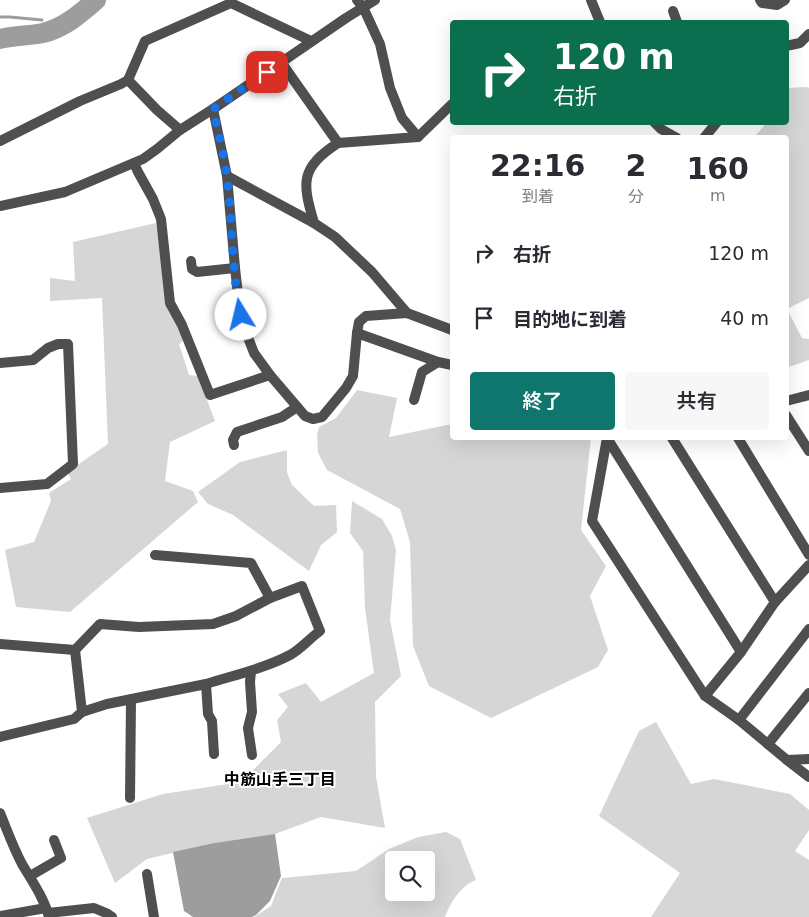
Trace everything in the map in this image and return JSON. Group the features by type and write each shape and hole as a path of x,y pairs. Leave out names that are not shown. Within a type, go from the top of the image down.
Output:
{"street":[{"path":"0,206 65,192 143,159 180,130 311,41 360,4 375,0"},
{"path":"591,0 599,20"},
{"path":"760,0 762,3 777,6 785,0"},
{"path":"0,141 80,101 128,80 145,41 231,3 311,41"},
{"path":"360,4 380,44 390,88 398,110 411,131 418,137"},
{"path":"673,11 676,20"},
{"path":"789,45 800,43 809,34"},
{"path":"281,62 338,143"},
{"path":"128,80 157,110 180,130"},
{"path":"314,223 308,202 306,180 313,164 326,151 338,143 418,137 450,106"},
{"path":"213,109 227,176 238,303 244,327 254,352 270,375 305,416 313,419 325,415 346,388 353,376 359,322 366,316 406,312 450,329"},
{"path":"657,125 672,135"},
{"path":"706,135 715,125"},
{"path":"134,163 153,198 161,219 170,303 182,325 210,395 270,375"},
{"path":"227,176 335,236 372,272 406,312"},
{"path":"191,261 192,268 197,272 235,268"},
{"path":"357,333 450,365"},
{"path":"0,363 33,360 48,348 58,344 68,344 73,464 46,484 0,488"},
{"path":"414,400 422,372 438,362"},
{"path":"789,400 809,396"},
{"path":"234,445 233,440 237,432 282,417 297,407"},
{"path":"789,420 809,451"},
{"path":"607,440 592,521 705,696 739,720 809,777"},
{"path":"608,440 741,652"},
{"path":"673,440 775,602"},
{"path":"739,440 809,555"},
{"path":"156,555 251,563 270,598"},
{"path":"705,696 741,652 775,602 809,565"},
{"path":"0,738 74,719 82,712 107,704 206,684 263,668 291,654 320,631 302,586 270,598 236,616 213,624 139,627 100,624 75,650"},
{"path":"739,720 809,629"},
{"path":"0,644 75,650"},
{"path":"75,650 82,712"},
{"path":"251,670 252,712 248,728 252,755"},
{"path":"206,684 208,714 212,721 214,754"},
{"path":"768,744 809,694"},
{"path":"130,798 131,700"},
{"path":"787,760 809,759"},
{"path":"0,813 10,840 48,913"},
{"path":"30,876 61,858 54,840"},
{"path":"147,874 154,917"},
{"path":"0,916 94,908 112,917"}],"shaded area":[{"path":"789,88 809,88 809,298 789,308 789,135 756,135 764,125 789,125"},
{"path":"156,223 168,310 185,339 179,344 189,375 198,376 215,421 170,442 165,481 193,491 198,502 70,612 16,607 5,550 34,542 51,501 49,493 71,479 67,472 108,444 102,298 50,301 50,278 75,281 73,242"},
{"path":"789,313 802,338 809,339 809,360 789,367"},
{"path":"357,390 397,398 389,437 450,424 450,440 591,440 581,530 606,566 590,596 608,650 598,667 491,718 429,686 413,646 410,542 400,509 327,470 318,453 317,435 319,427 336,418"},
{"path":"287,450 287,472 292,485 314,506 336,505 337,532 321,545 309,571 233,515 208,504 198,492 240,462"},
{"path":"352,501 382,519 392,536 396,550 390,620 401,676 375,702 376,777 385,828 321,817 275,834 214,843 147,859 115,883 87,818 163,794 241,782 281,742 277,720 288,707 278,694 306,683 321,702 374,673 365,608 363,551 350,533"},
{"path":"656,722 691,784 714,779 790,794 809,810 809,830 795,851 809,860 809,917 651,917 680,873 599,816 639,731"},
{"path":"446,832 460,839 476,880 461,890 445,917 254,917 271,906 282,878 356,871 385,852 385,901 435,901 435,851 386,851 418,837"},
{"path":"275,834 281,876 270,901 256,915 252,917 193,917 184,911 173,852 214,843"}],"waterway":[{"path":"0,39 51,31 71,20 96,0"},
{"path":"0,17 42,20"}],"district":[{"name":"中筋山手三丁目","path":"280,779"}],"route":[{"path":"241,315 238,303 227,176 213,109 267,72"}]}
